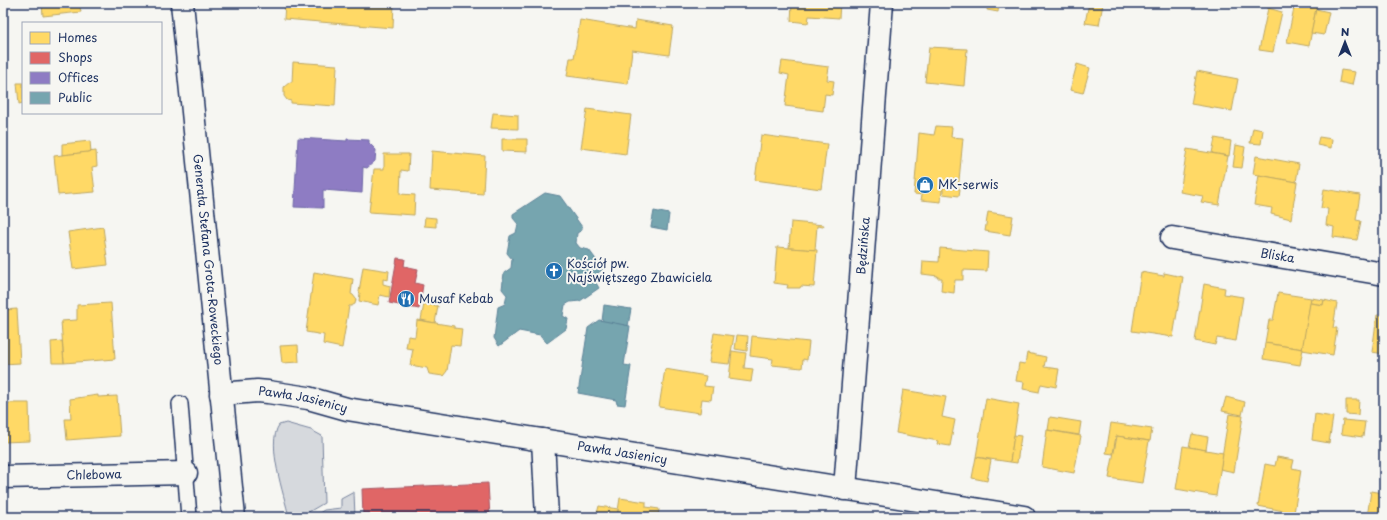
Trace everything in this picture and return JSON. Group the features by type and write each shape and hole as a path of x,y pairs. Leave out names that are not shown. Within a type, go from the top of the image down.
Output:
{"street":[{"name":"Generała Stefana Grota-Roweckiego","path":"182,3 234,517"},
{"name":"Będzińska","path":"845,489 882,3"},
{"name":"Bliska","path":"1172,238 1384,274"},
{"name":"Pawła Jasienicy","path":"221,394 257,391 308,398 347,409 1024,517"},
{"path":"543,440 547,517"},
{"name":"Chlebowa","path":"3,477 186,472"}],"lane":[{"path":"180,404 189,517"}],"shaded area":[{"path":"286,423 311,430 322,436 324,503 300,517 289,517 277,470 274,444 275,433 279,425"},
{"path":"354,492 355,517 313,517 324,510 341,508 341,499"}],"building: Homes":[{"path":"42,3 79,3 81,12 43,16"},
{"path":"285,3 394,3 393,28 284,19"},
{"path":"792,3 840,3 839,18 809,16 808,23 791,21"},
{"path":"988,3 999,3 998,12 987,10"},
{"path":"1089,3 1103,4 1099,25 1085,23"},
{"path":"1295,3 1317,3 1309,46 1287,42"},
{"path":"1268,8 1282,12 1273,52 1259,50"},
{"path":"1316,9 1329,12 1324,35 1311,33"},
{"path":"580,20 635,29 636,20 673,26 669,55 632,50 628,84 567,76 570,58 574,58"},
{"path":"929,47 967,49 964,86 925,82"},
{"path":"782,61 829,67 827,80 834,81 832,95 825,94 823,111 785,106 789,75 780,73"},
{"path":"293,62 337,65 335,106 291,103 291,101 287,100 284,96 284,87 292,82"},
{"path":"1077,64 1090,68 1083,93 1070,90"},
{"path":"1341,70 1355,72 1352,85 1339,82"},
{"path":"1197,71 1238,79 1232,111 1191,104"},
{"path":"17,83 22,83 22,103 19,104"},
{"path":"587,109 631,115 626,154 581,148"},
{"path":"493,113 518,115 518,129 491,128"},
{"path":"936,126 952,127 951,137 963,138 958,191 942,190 941,202 921,200 922,195 914,194 919,133 934,135"},
{"path":"1253,128 1263,130 1261,144 1250,143"},
{"path":"761,135 827,144 821,189 755,180"},
{"path":"1319,137 1332,139 1331,148 1317,145"},
{"path":"1215,138 1231,141 1229,156 1212,153"},
{"path":"502,139 527,139 527,152 502,151"},
{"path":"90,141 91,152 62,155 62,144"},
{"path":"1236,145 1245,147 1242,168 1233,167"},
{"path":"1187,149 1228,156 1219,205 1201,202 1203,196 1180,192"},
{"path":"96,151 97,166 92,167 95,192 58,195 54,156"},
{"path":"432,151 485,156 483,194 430,190"},
{"path":"384,154 409,154 408,171 401,170 400,194 415,195 414,215 369,212 374,169 384,169"},
{"path":"1256,156 1299,164 1296,182 1253,174"},
{"path":"1259,175 1297,182 1291,219 1271,214 1272,208 1254,205"},
{"path":"943,187 960,189 959,196 943,194"},
{"path":"1324,189 1360,195 1356,220 1361,221 1357,240 1333,237 1334,227 1326,225 1328,209 1321,208"},
{"path":"988,212 1013,216 1010,235 985,231"},
{"path":"425,217 436,218 436,227 424,226"},
{"path":"791,222 824,225 823,227 817,226 815,250 789,248"},
{"path":"103,227 108,265 73,269 68,232"},
{"path":"777,247 817,250 814,287 801,286 800,288 787,288 788,285 774,283"},
{"path":"940,248 988,252 987,271 963,270 963,280 955,280 954,293 941,291 942,278 922,274 923,261 939,262"},
{"path":"363,267 389,271 388,280 383,279 383,284 390,286 389,297 380,295 378,305 359,301"},
{"path":"314,272 353,279 351,294 356,299 355,304 349,306 342,348 323,344 324,335 306,332"},
{"path":"1141,272 1164,276 1164,273 1183,277 1173,337 1132,331"},
{"path":"1204,284 1225,288 1224,294 1243,297 1236,341 1217,338 1215,345 1195,341"},
{"path":"1278,293 1311,298 1303,349 1265,343 1269,320 1273,320"},
{"path":"1311,298 1324,300 1323,305 1310,303"},
{"path":"1324,300 1337,303 1333,328 1337,328 1333,355 1302,350 1310,303 1323,305"},
{"path":"111,303 115,359 64,363 61,321 77,320 77,305"},
{"path":"424,304 438,306 435,323 421,320"},
{"path":"17,309 20,363 3,364 3,310"},
{"path":"1377,315 1384,316 1384,354 1372,352"},
{"path":"417,320 454,326 454,328 462,329 460,346 451,345 447,371 443,376 429,374 427,368 410,365 413,349 406,348 408,336 415,337"},
{"path":"714,333 734,336 729,364 709,362"},
{"path":"737,335 748,336 747,351 735,349"},
{"path":"752,336 809,342 807,360 803,359 802,368 772,365 773,359 750,356"},
{"path":"62,341 64,363 52,363 51,342"},
{"path":"1265,343 1303,349 1300,365 1263,359"},
{"path":"298,345 299,362 282,363 280,346"},
{"path":"732,351 746,353 744,368 753,369 751,382 729,379"},
{"path":"1027,353 1046,357 1044,367 1059,369 1056,387 1041,384 1039,392 1023,389 1024,382 1016,381 1019,363 1025,364"},
{"path":"665,369 706,376 704,386 713,387 711,400 702,399 700,413 659,407"},
{"path":"903,390 946,397 942,417 955,420 950,446 937,444 938,441 896,433"},
{"path":"98,395 98,397 117,396 120,436 67,440 65,419 71,419 70,399"},
{"path":"1226,397 1245,402 1242,415 1222,411"},
{"path":"986,398 1019,404 1010,462 976,457"},
{"path":"1346,400 1359,400 1358,415 1346,414"},
{"path":"3,403 29,403 30,441 3,442"},
{"path":"1229,414 1243,416 1234,472 1220,469"},
{"path":"1315,414 1333,417 1329,443 1312,440"},
{"path":"1050,417 1081,422 1079,435 1048,430"},
{"path":"1343,420 1365,422 1363,437 1341,434"},
{"path":"1111,423 1152,429 1150,441 1116,436 1113,454 1106,453"},
{"path":"1047,430 1081,436 1074,473 1042,467"},
{"path":"1192,434 1208,437 1206,450 1189,447"},
{"path":"1014,435 1021,436 1017,463 1010,462"},
{"path":"1117,436 1149,441 1142,483 1109,478"},
{"path":"1183,446 1223,453 1216,496 1176,489"},
{"path":"976,457 991,460 987,481 972,478"},
{"path":"1277,457 1294,460 1292,468 1301,470 1294,513 1258,506 1265,464 1275,466"},
{"path":"1371,491 1384,493 1384,517 1367,517"},
{"path":"620,498 646,502 646,507 659,509 658,517 617,517"},
{"path":"599,506 618,509 617,517 596,517"}],"building: Shops":[{"path":"397,258 405,259 404,266 418,269 415,283 423,285 419,309 389,303"},
{"path":"488,483 490,517 363,517 362,489"}],"building: Offices":[{"path":"298,138 347,141 347,139 369,140 369,143 376,150 375,161 367,168 363,167 362,193 323,190 323,208 294,207"}],"building: Public":[{"name":"Kościół pw. Najświętszego Zbawiciela","path":"545,193 560,196 582,227 582,230 577,233 576,243 580,248 589,250 603,269 598,273 596,283 599,288 580,301 570,302 565,305 563,316 568,319 566,329 547,343 540,335 519,331 499,346 494,338 498,307 505,304 507,295 502,289 504,273 511,268 512,259 507,253 510,236 516,233 518,224 513,218 513,214"},
{"path":"654,211 669,214 667,230 651,227"},
{"path":"604,305 631,309 628,326 602,321"},
{"path":"599,320 630,326 624,365 631,366 625,405 617,404 616,400 578,393 588,328"}],"place":[{"name":"MK-serwis","path":"925,185"},
{"name":"Kościół pw. Najświętszego Zbawiciela","path":"554,271"},
{"name":"Musaf Kebab","path":"406,299"}]}
